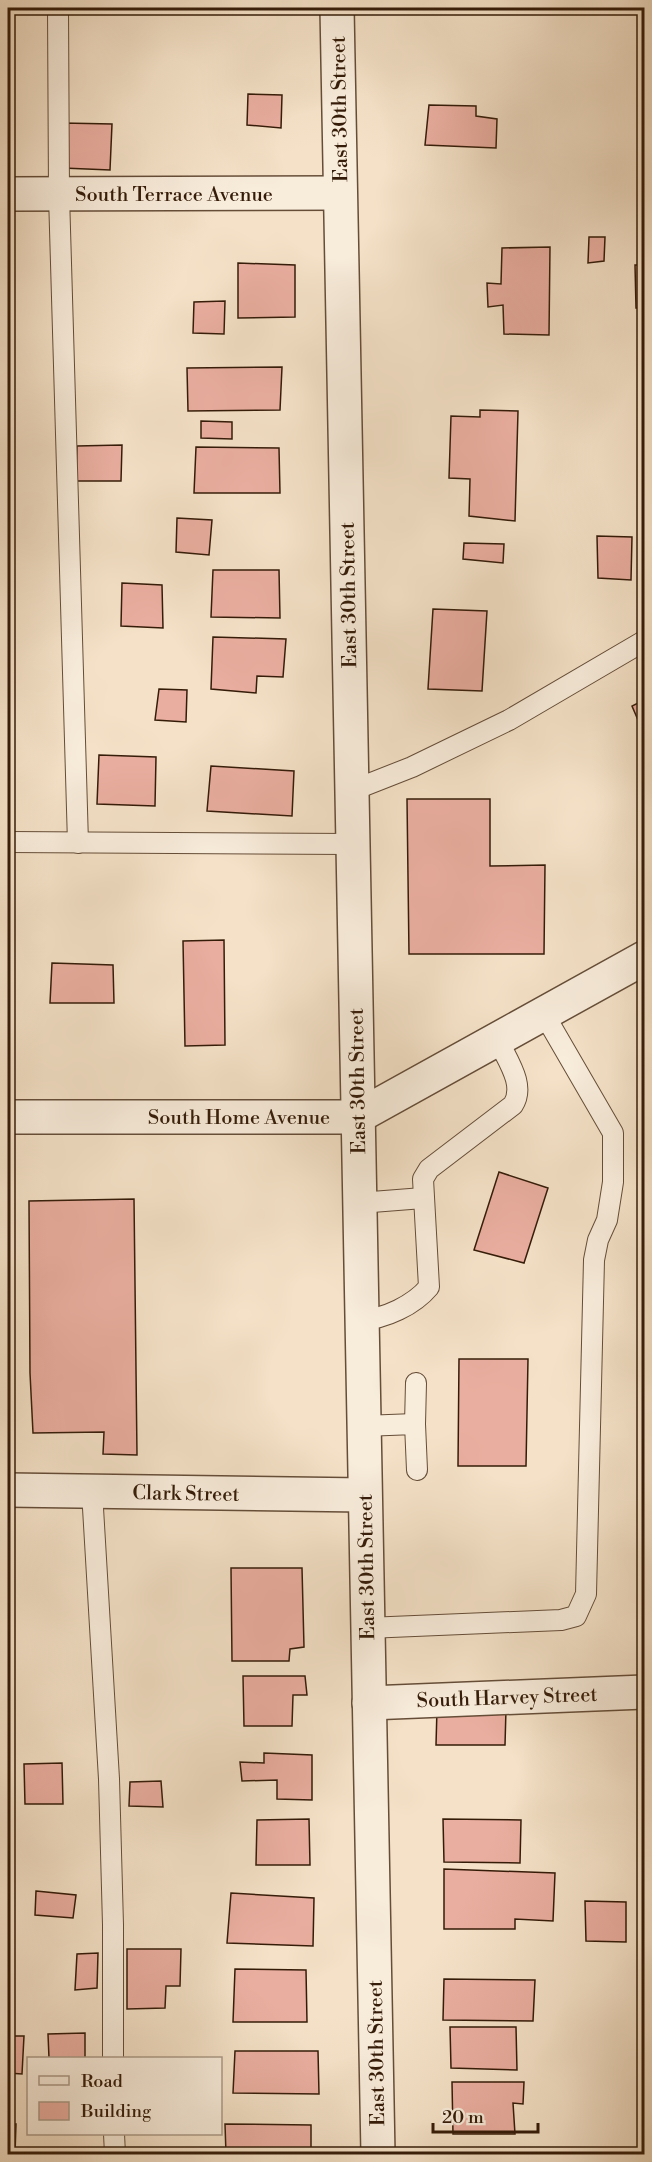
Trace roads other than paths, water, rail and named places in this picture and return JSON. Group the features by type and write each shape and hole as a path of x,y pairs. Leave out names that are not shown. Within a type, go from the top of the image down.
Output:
{"street":[{"name":"East 30th Street","path":"337,8 378,2154"},
{"name":"South Terrace Avenue","path":"8,194 340,193"},
{"name":"South Home Avenue","path":"8,1117 357,1117 645,958"},
{"name":"Clark Street","path":"8,1490 364,1495"},
{"name":"South Harvey Street","path":"369,1702 645,1692"}],"lane":[{"path":"58,8 59,195 78,843"},
{"path":"351,790 412,767 509,720 645,641"},
{"path":"8,843 352,844"},
{"path":"367,1628 561,1620 576,1616 586,1594 594,1260 598,1240 607,1220 613,1182 613,1132 544,1014"},
{"path":"361,1320 375,1319 420,1298 429,1287 423,1179 429,1169 513,1106 518,1097 518,1085 498,1040"},
{"path":"359,1203 423,1198"},
{"path":"416,1383 417,1470"},
{"path":"363,1426 415,1424"},
{"path":"92,1491 109,1779 113,1925 113,2057"},
{"path":"114,2135 115,2154"}]}
